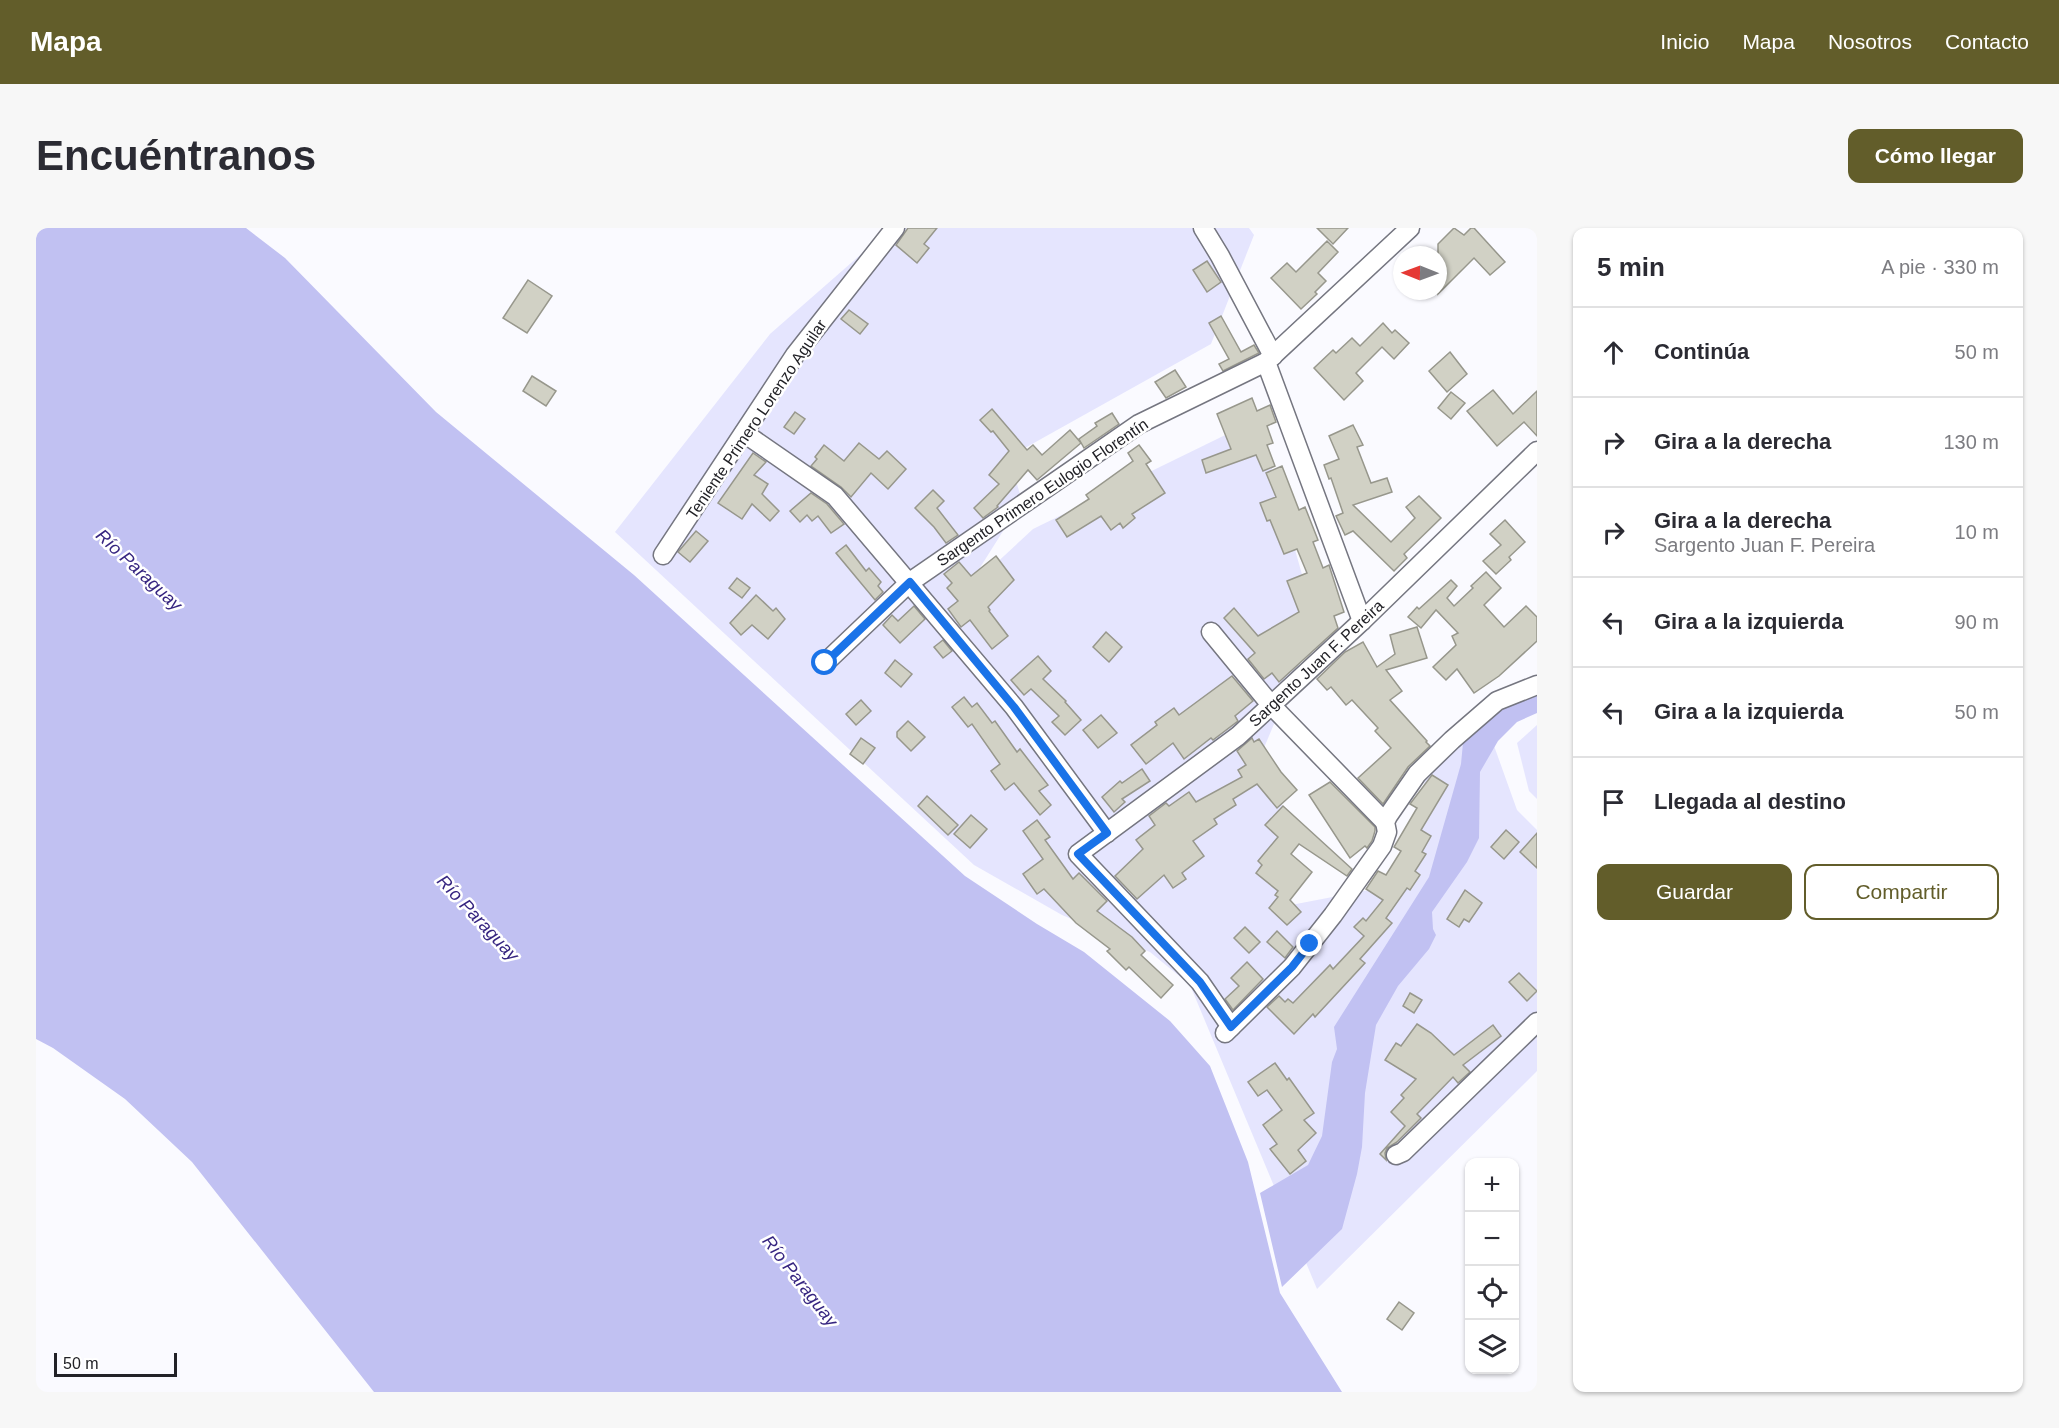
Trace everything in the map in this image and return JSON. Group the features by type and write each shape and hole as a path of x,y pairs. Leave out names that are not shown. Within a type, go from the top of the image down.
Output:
{"street":[{"name":"Teniente Primero Lorenzo Aguilar","path":"663,555 795,355 895,228"},
{"path":"1203,228 1220,256 1270,359 1362,621"},
{"name":"Sargento Primero Eulogio Florentín","path":"825,663 910,582 1139,424 1270,359 1410,228"},
{"path":"744,433 835,496 1014,707 1107,833"},
{"name":"Sargento Juan F. Pereira","path":"1385,822 1387,832 1382,846 1333,915 1292,967 1228,1030 1200,982 1078,854 1238,736 1362,621 1537,451"},
{"path":"1211,632 1271,705 1385,822 1417,774 1452,740 1497,701 1537,685"},
{"path":"1396,1155 1403,1152 1537,1022"}],"shaded area":[{"path":"891,228 1249,228 1254,235 1211,344 1009,457 1022,501 964,593 1033,529 1258,419 1316,624 1258,762 1292,823 1291,905 1400,884 1428,768 1483,715 1517,810 1537,830 1537,1071 1317,1289 1190,985 1150,952 1062,915 974,865 615,532 770,334"},
{"path":"1537,725 1537,799 1529,791 1517,743"}],"water":[{"name":"Río Paraguay","path":"36,228 246,228 285,258 436,412 634,575 965,876 1084,952 1170,1021 1210,1066 1248,1162 1280,1293 1342,1392 374,1392 192,1162 125,1099 53,1048 36,1039"},
{"path":"1537,692 1537,713 1517,722 1498,741 1480,772 1479,838 1467,862 1432,912 1433,929 1436,935 1429,949 1398,986 1376,1025 1365,1093 1362,1147 1342,1229 1282,1287 1260,1193 1308,1165 1322,1136 1332,1062 1337,1049 1334,1027 1429,877 1461,764 1463,743 1513,700"}],"building":[{"path":"908,228 937,228 924,244 929,248 917,263 896,245"},
{"path":"1317,228 1348,228 1333,244"},
{"path":"1454,228 1464,235 1474,228 1505,262 1490,275 1474,258 1447,285 1447,246 1438,246"},
{"path":"1327,241 1338,252 1318,273 1326,281 1315,292 1317,294 1301,309 1271,278 1287,263 1296,272"},
{"path":"1207,261 1221,282 1207,292 1193,270"},
{"path":"528,280 552,296 527,333 503,318"},
{"path":"849,310 868,324 860,334 841,319"},
{"path":"1221,316 1241,352 1254,345 1259,353 1223,371 1219,364 1229,359 1209,323"},
{"path":"1383,323 1392,333 1395,330 1409,343 1394,359 1382,347 1356,373 1363,381 1344,400 1314,368 1333,350 1336,353 1352,338 1360,346"},
{"path":"1450,352 1467,374 1447,392 1429,371"},
{"path":"1175,370 1186,387 1166,398 1155,382"},
{"path":"532,376 556,391 546,406 523,391"},
{"path":"1493,390 1513,414 1537,391 1537,436 1524,422 1497,446 1467,411"},
{"path":"1451,392 1465,403 1451,419 1438,408"},
{"path":"1252,398 1257,411 1270,405 1276,422 1267,426 1273,443 1267,445 1275,466 1263,471 1256,455 1206,473 1202,460 1231,449 1217,414"},
{"path":"992,409 1027,450 1033,445 1042,455 1070,430 1081,443 1037,480 1028,470 998,507 983,518 974,508 999,484 989,475 1009,451 993,431 991,432 980,420"},
{"path":"795,412 805,419 794,434 784,427"},
{"path":"1112,413 1119,424 1084,448 1079,439 1097,426 1095,423"},
{"path":"1353,425 1363,445 1357,447 1371,483 1387,478 1392,492 1353,505 1391,542 1415,518 1406,507 1419,496 1441,518 1404,554 1407,558 1394,571 1353,531 1345,535 1336,516 1343,513 1324,465 1339,459 1329,436"},
{"path":"859,443 879,459 887,451 906,469 888,489 871,473 851,497 811,466 824,445 844,461"},
{"path":"1139,445 1151,461 1146,464 1165,493 1132,514 1135,518 1123,528 1120,523 1111,530 1101,516 1067,537 1056,520 1089,499 1086,495 1133,461 1128,453"},
{"path":"753,453 766,462 754,475 768,484 762,494 779,511 770,521 752,504 742,519 718,503"},
{"path":"1282,466 1299,510 1305,507 1318,540 1313,542 1323,568 1329,565 1344,612 1334,616 1338,628 1279,682 1272,673 1264,679 1248,659 1255,653 1224,618 1234,608 1258,636 1299,612 1287,581 1307,573 1297,549 1284,554 1270,520 1267,521 1260,503 1276,497 1266,473"},
{"path":"933,490 944,501 937,508 958,535 946,543 915,508"},
{"path":"811,493 827,504 844,524 831,533 818,516 812,521 807,515 800,522 790,511"},
{"path":"1505,520 1525,542 1496,574 1483,561 1501,545 1490,534"},
{"path":"696,531 708,541 690,562 678,552"},
{"path":"846,545 866,571 869,568 881,582 878,586 883,592 875,600 836,553"},
{"path":"996,556 1014,580 988,607 1008,636 992,649 970,620 961,627 948,609 958,601 947,588 952,583 944,574 959,562 971,576"},
{"path":"1486,572 1501,588 1484,605 1504,627 1526,606 1537,617 1537,641 1499,676 1474,693 1457,669 1446,680 1433,667 1456,645 1452,636 1458,633 1436,610 1421,628 1408,617 1451,580 1457,586 1447,598 1454,606"},
{"path":"737,578 750,588 742,598 729,588"},
{"path":"756,595 773,611 776,608 785,619 768,639 752,625 741,635 730,623"},
{"path":"914,606 925,619 900,643 883,625 892,615 898,621"},
{"path":"1417,627 1427,658 1386,670 1402,691 1390,700 1430,746 1408,767 1383,804 1358,778 1391,748 1375,731 1378,728 1352,700 1346,705 1331,687 1327,690 1317,679 1345,652 1363,642 1377,667 1395,654 1390,635"},
{"path":"1106,632 1122,647 1109,662 1093,647"},
{"path":"943,640 952,651 943,658 934,647"},
{"path":"1038,656 1051,671 1043,679 1066,701 1081,720 1065,735 1052,722 1059,716 1031,689 1024,695 1011,680"},
{"path":"895,660 912,674 901,687 885,673"},
{"path":"1232,676 1253,701 1235,716 1238,721 1184,759 1173,743 1146,764 1131,745 1174,708 1179,715"},
{"path":"964,697 972,707 977,703 992,723 995,721 1017,752 1020,749 1048,785 1039,791 1051,805 1040,815 1014,783 1005,790 991,771 1000,764 972,724 968,727 952,707"},
{"path":"861,700 871,711 856,725 846,714"},
{"path":"1101,715 1117,733 1098,748 1083,730"},
{"path":"908,721 925,737 911,751 897,737 897,732"},
{"path":"861,738 875,748 863,764 850,754"},
{"path":"1252,738 1254,742 1259,739 1281,772 1297,790 1277,808 1257,784 1233,799 1236,805 1214,819 1217,824 1193,841 1204,856 1182,873 1186,879 1173,888 1164,875 1137,899 1115,876 1143,849 1136,840 1155,825 1149,816 1166,803 1169,806 1189,792 1196,802 1242,777 1238,770 1246,765 1237,751"},
{"path":"1142,769 1150,781 1122,799 1125,802 1114,812 1102,797 1120,781 1122,783"},
{"path":"1432,775 1448,785 1421,830 1431,836 1422,852 1426,854 1415,871 1420,875 1410,890 1407,888 1386,918 1392,923 1360,959 1365,963 1315,1017 1313,1014 1294,1034 1267,1007 1279,996 1285,1002 1288,999 1293,1003 1330,965 1333,969 1364,936 1354,927 1363,918 1366,921 1383,900 1366,889 1378,871 1386,875 1401,851 1394,847 1417,808 1410,804"},
{"path":"1330,782 1375,827 1372,841 1367,848 1365,846 1350,858 1309,795"},
{"path":"927,796 958,825 948,835 918,806"},
{"path":"1283,806 1352,869 1347,876 1299,844 1291,854 1312,872 1290,900 1301,912 1287,925 1269,908 1278,897 1275,895 1278,891 1256,873 1262,865 1258,861 1278,837 1265,825"},
{"path":"971,815 987,829 970,848 954,834"},
{"path":"1037,820 1050,837 1045,840 1073,879 1079,873 1107,901 1097,911 1132,937 1145,951 1141,955 1173,985 1161,998 1129,967 1126,970 1107,951 1110,949 1076,923 1044,889 1037,894 1023,874 1043,859 1023,831"},
{"path":"1506,830 1519,842 1504,859 1491,847"},
{"path":"1537,833 1537,868 1520,852"},
{"path":"1465,890 1482,903 1469,922 1464,919 1459,927 1447,919"},
{"path":"1245,927 1260,942 1249,953 1234,938"},
{"path":"1277,931 1293,947 1285,958 1267,942"},
{"path":"1247,962 1263,979 1233,1010 1225,999 1239,986 1231,978"},
{"path":"1519,973 1537,991 1527,1001 1509,982"},
{"path":"1410,993 1422,1000 1414,1013 1403,1006"},
{"path":"1417,1024 1431,1033 1454,1055 1493,1025 1501,1036 1463,1065 1470,1072 1458,1083 1453,1077 1417,1114 1421,1118 1397,1142 1387,1148 1386,1160 1380,1154 1405,1126 1391,1112 1404,1098 1401,1095 1416,1079 1385,1060 1396,1043 1401,1046"},
{"path":"1275,1063 1287,1080 1289,1078 1314,1113 1304,1120 1316,1133 1298,1150 1306,1161 1290,1174 1270,1149 1277,1144 1263,1125 1282,1110 1267,1090 1258,1096 1248,1082"},
{"path":"1399,1302 1414,1313 1402,1330 1387,1319"}],"route":[{"path":"825,663 910,582 1014,707 1107,833 1078,854 1200,982 1231,1027 1292,967 1310,944"}]}
